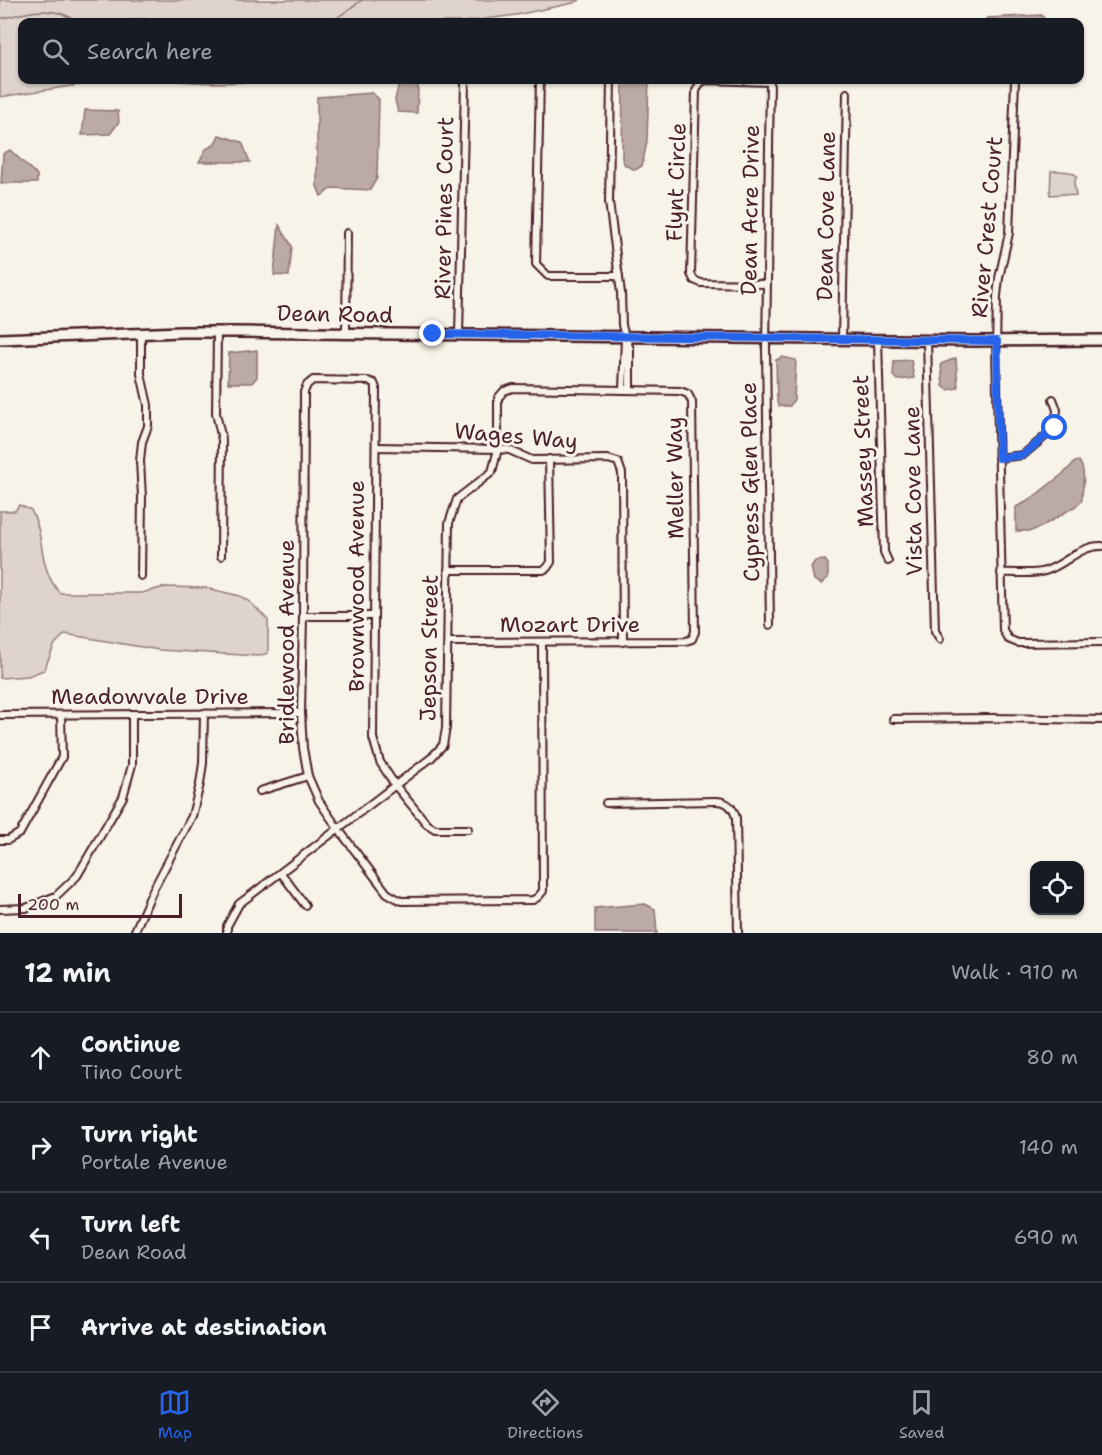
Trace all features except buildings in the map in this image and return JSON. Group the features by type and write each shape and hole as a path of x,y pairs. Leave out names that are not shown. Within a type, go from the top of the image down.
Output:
{"main road":[{"name":"Dean Road","path":"0,339 217,332 878,340 1102,340"}],"street":[{"name":"River Pines Court","path":"459,335 465,84"},
{"path":"540,84 536,264 548,276 619,276"},
{"path":"611,84 609,202 622,300 622,325 630,349 627,389"},
{"name":"Flynt Circle","path":"700,84 696,91 691,274 694,280 701,283 767,284"},
{"name":"Dean Acre Drive","path":"766,338 770,84"},
{"name":"River Crest Court","path":"1015,84 1009,233 997,296 1003,630 1008,639 1018,643 1102,642"},
{"name":"Dean Cove Lane","path":"842,339 847,93"},
{"path":"346,334 347,233"},
{"path":"217,332 216,413 222,440 221,556"},
{"path":"141,334 141,374 148,405 148,426 142,442 140,462 141,576"},
{"name":"Cypress Glen Place","path":"766,338 770,625"},
{"name":"Massey Street","path":"878,340 884,552 888,561"},
{"name":"Vista Cove Lane","path":"927,340 935,631 940,639"},
{"name":"Bridlewood Avenue","path":"374,383 314,380 307,385 304,392 301,713 303,748 308,776 319,801 387,893 400,901 533,900 543,891 542,642"},
{"name":"Brownwood Avenue","path":"374,383 376,388 374,738 380,762 395,785 427,824 435,829 468,829"},
{"name":"Meller Way","path":"504,391 513,388 627,389 680,391 688,394 692,402 695,632 692,639"},
{"name":"Jepson Street","path":"227,933 227,926 239,904 339,830 431,758 443,745 446,728 448,642 448,523 457,499 492,472 498,449 498,398 504,391"},
{"path":"999,458 1023,455 1055,428 1057,410 1053,399"},
{"name":"Wages Way","path":"376,447 498,449 509,450 532,460 608,459 618,462 622,473 623,642"},
{"path":"448,570 543,570 547,568 551,562 549,459"},
{"path":"1001,573 1042,572 1056,567 1082,549 1102,546"},
{"path":"303,616 374,616"},
{"name":"Mozart Drive","path":"448,642 623,642 692,639"},
{"path":"134,933 153,890 192,816 203,764 204,713"},
{"name":"Meadowvale Drive","path":"0,715 301,713"},
{"path":"0,909 26,908 56,896 77,876 123,797 132,765 132,714"},
{"path":"0,840 8,840 21,833 62,757 62,715"},
{"path":"893,719 1102,720"},
{"path":"260,791 308,776"},
{"path":"606,803 722,801 730,806 735,818 738,933"},
{"path":"281,873 305,905"}],"shaded area":[{"path":"0,0 580,0 493,18 18,18 18,84 85,84 0,97"},
{"path":"1042,15 1044,18 987,18"},
{"path":"399,84 418,84 417,113 398,112 395,100"},
{"path":"623,84 649,84 647,141 642,166 635,170 625,165 622,159"},
{"path":"372,93 379,99 377,178 370,190 332,188 321,196 317,186 317,97"},
{"path":"85,110 118,111 119,122 110,134 82,135"},
{"path":"219,135 242,142 250,162 199,162 206,149 214,145"},
{"path":"10,150 37,175 37,183 1,183 3,154"},
{"path":"1051,171 1068,172 1077,176 1074,183 1076,196 1050,195"},
{"path":"279,225 292,246 289,276 274,275"},
{"path":"257,350 257,377 252,383 228,383 229,353"},
{"path":"782,357 796,360 794,399 790,406 779,406 777,403 776,360"},
{"path":"956,358 958,388 948,390 943,386 941,364"},
{"path":"911,360 914,378 898,380 893,376 894,361"},
{"path":"1079,461 1084,478 1082,500 1079,504 1041,527 1031,531 1016,531 1016,507 1028,501"},
{"path":"19,505 31,510 36,520 48,573 60,593 141,593 165,587 206,588 240,596 250,602 268,620 268,653 259,656 159,650 65,634 55,644 44,670 28,676 0,678 0,511 15,511"},
{"path":"825,560 828,564 828,578 821,584 814,580 811,567 815,561"},
{"path":"645,904 655,909 657,933 595,933 595,908"}],"waterway":[{"path":"337,18 362,0"},
{"path":"0,18 42,11 60,13 71,18"}],"route":[{"path":"433,334 997,341 999,458 1023,455 1055,428"}]}
